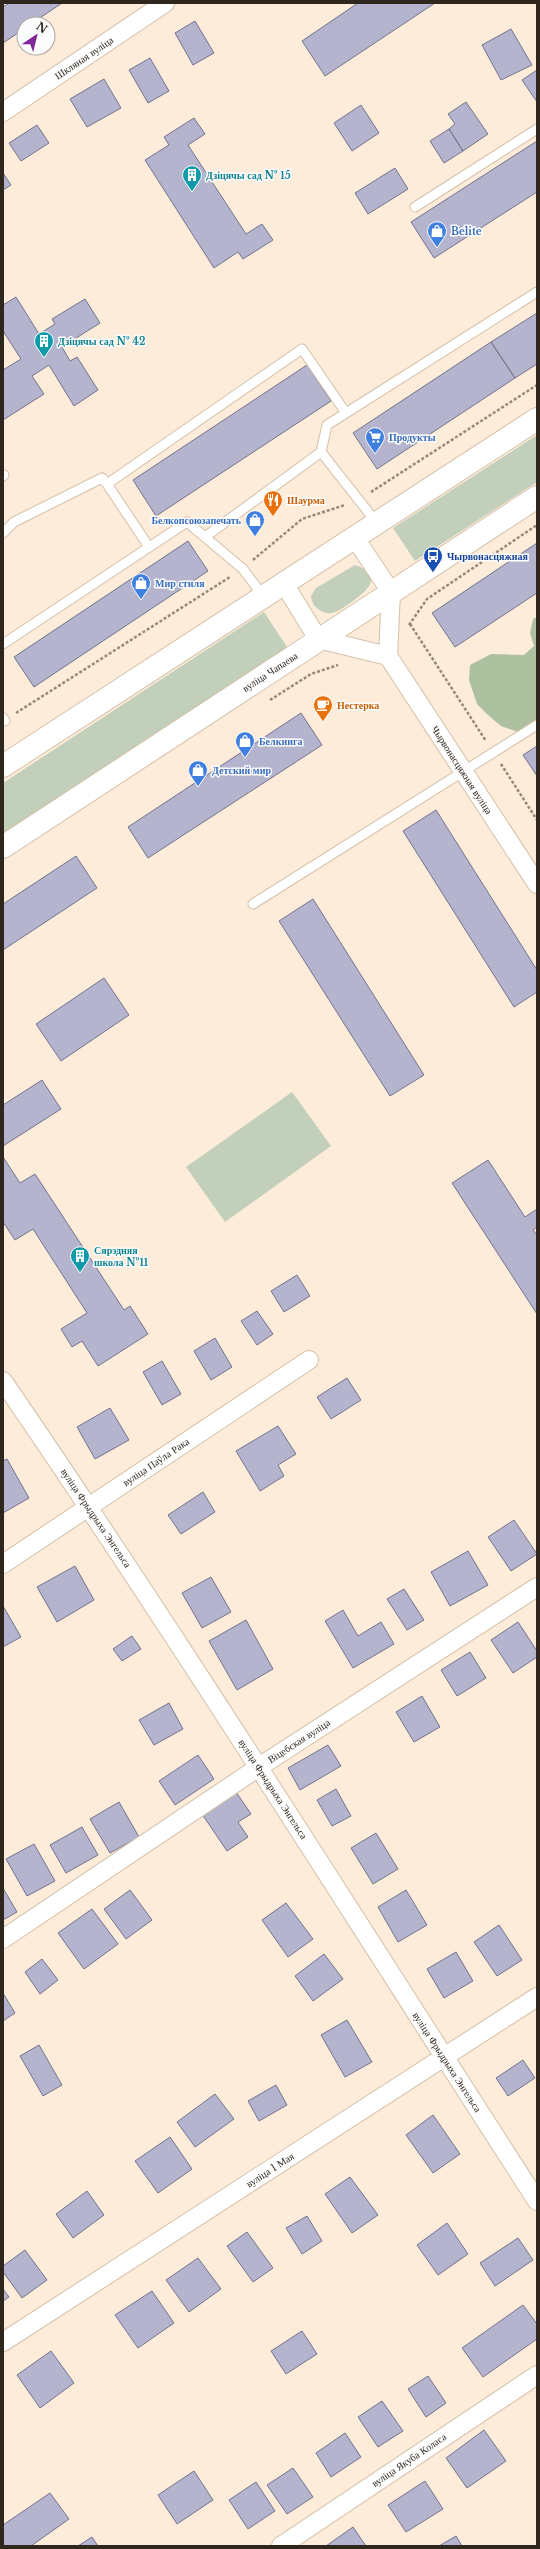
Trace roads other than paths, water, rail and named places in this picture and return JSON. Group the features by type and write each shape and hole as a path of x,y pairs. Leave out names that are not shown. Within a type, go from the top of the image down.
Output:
{"main road":[{"path":"3,766 283,582 355,538 537,419"},
{"name":"вуліца Чапаева","path":"3,847 318,639 537,497"}],"street":[{"name":"Шкляная вуліца","path":"3,112 165,3"},
{"path":"283,582 318,639 388,656 391,592 355,538"},
{"name":"Чырвонасцяжная вуліца","path":"388,656 537,884"},
{"name":"вуліца Паўла Рака","path":"3,1564 309,1360"},
{"name":"вуліца Фрыдрыха Энгельса","path":"3,1381 89,1507 259,1767 537,2201"},
{"name":"Віцебская вуліца","path":"3,1940 259,1767 537,1588"},
{"name":"вуліца 1 Мая","path":"3,2342 445,2058 537,1997"},
{"name":"вуліца Якуба Коласа","path":"281,2546 537,2375"}],"lane":[{"path":"415,207 537,129"},
{"path":"205,537 321,452 327,425 537,292"},
{"path":"107,484 302,349 346,413"},
{"path":"321,452 377,523"},
{"path":"3,533 14,522 102,478 149,547"},
{"path":"3,644 187,522 243,569 263,596"},
{"path":"253,904 463,770 537,725"}],"place":[{"name":"Дзіцячы сад № 15","path":"192,192"},
{"name":"Belite","path":"437,248"},
{"name":"Дзіцячы сад № 42","path":"44,358"},
{"name":"Продукты","path":"375,454"},
{"name":"Шаурма","path":"273,517"},
{"name":"Белкопсоюзапечать","path":"255,537"},
{"name":"Чырвонасцяжная","path":"433,573"},
{"name":"Мир стиля","path":"141,600"},
{"name":"Нестерка","path":"323,722"},
{"name":"Белкнига","path":"245,758"},
{"name":"Детский мир","path":"198,787"},
{"name":"Сярэдняя школа №11","path":"80,1273"}]}
